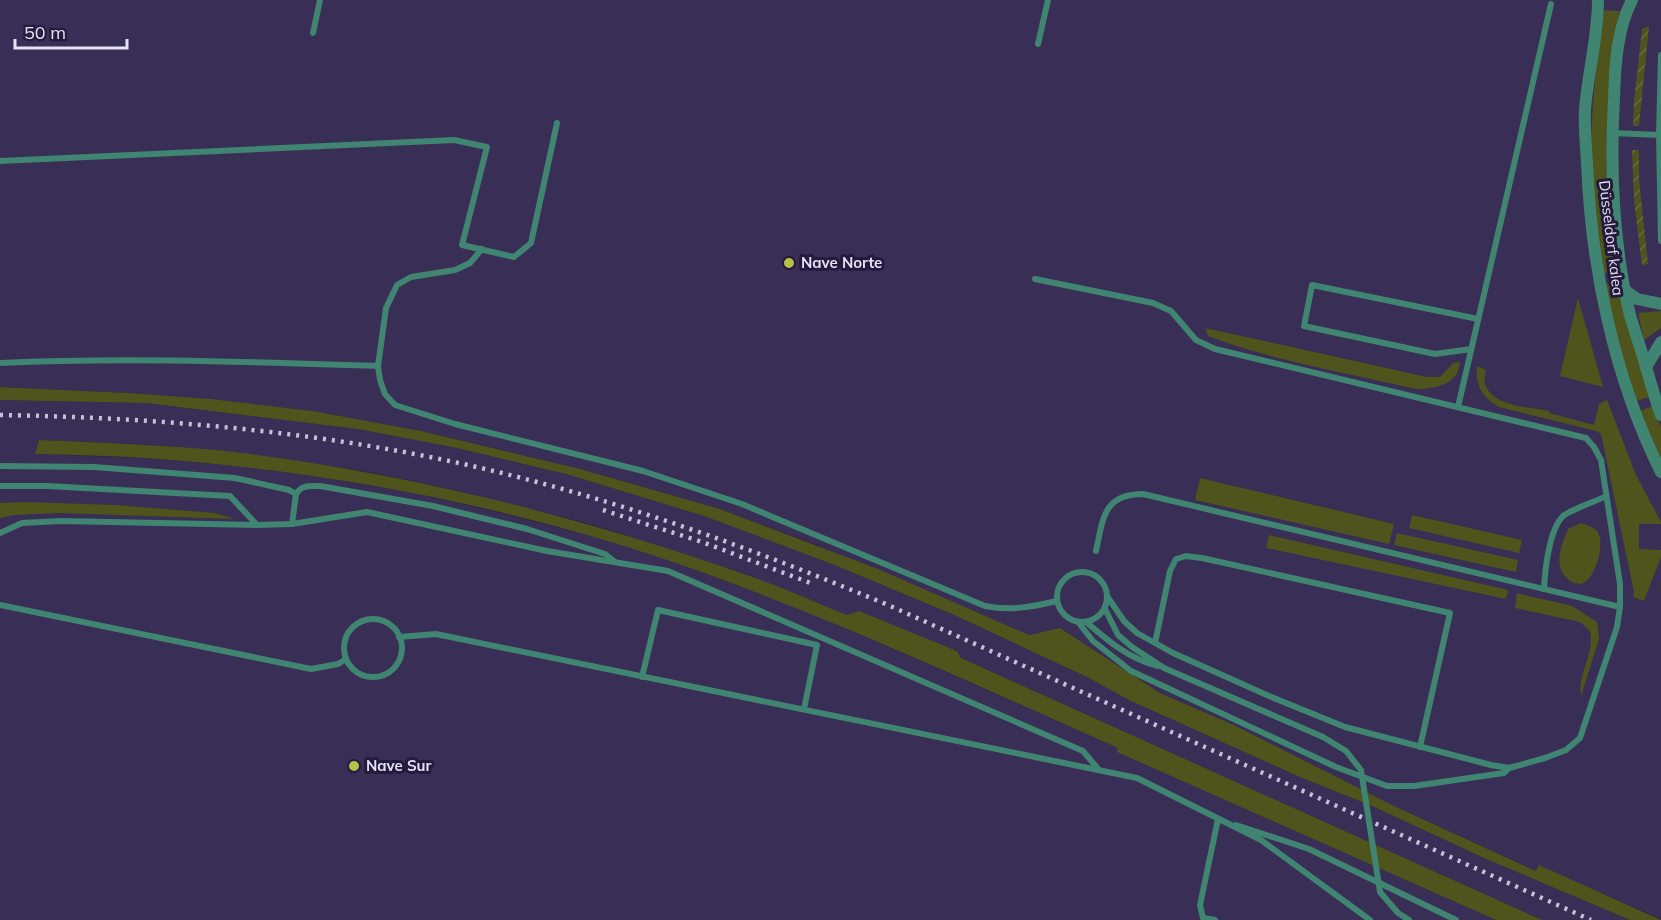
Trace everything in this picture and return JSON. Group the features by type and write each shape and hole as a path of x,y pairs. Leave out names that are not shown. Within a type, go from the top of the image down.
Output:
{"street":[{"name":"Düsseldorf kalea","path":"1598,0 1585,111 1588,196 1595,256 1604,303 1634,407 1661,472"},
{"name":"Düsseldorf kalea","path":"1632,0 1619,39 1614,81 1612,132 1616,228 1630,314 1661,415"},
{"path":"1626,291 1637,299 1661,304"},
{"path":"1646,367 1661,342"}],"lane":[{"path":"313,33 320,0"},
{"path":"1038,44 1048,0"},
{"path":"1458,407 1551,4"},
{"path":"1661,55 1659,135 1661,241"},
{"path":"0,162 454,141 487,147 462,245 514,257 531,243 557,123"},
{"path":"1612,132 1659,135"},
{"path":"482,249 470,263 455,270 411,277 397,285 386,308 378,366 385,393 395,405 455,424 643,471 742,504 985,606 1004,610 1057,601"},
{"path":"1035,279 1153,303 1171,311 1196,340 1215,349 1586,438 1601,460 1620,584 1617,627 1580,738 1566,750 1509,768 1345,727 1269,696 1137,633 1124,621 1107,596 1104,584 1098,577 1082,572 1065,578 1060,584 1057,601 1064,615 1078,622 1093,641 1131,671 1336,767 1387,786 1414,786 1504,773 1509,768"},
{"path":"1471,349 1435,354 1304,326 1312,285 1478,319"},
{"path":"0,363 79,359 182,359 378,366"},
{"path":"0,466 94,467 235,478 271,485 296,494"},
{"path":"0,486 47,486 230,496 257,525"},
{"path":"292,524 296,494 299,489 307,486 320,486 433,506 527,529 605,554 615,562"},
{"path":"1096,550 1104,512 1112,502 1132,494 1143,494 1620,607"},
{"path":"1544,589 1548,552 1553,535 1563,516 1606,496"},
{"path":"0,533 22,523 61,521 292,524 367,512 547,551 668,571 1083,751 1099,770"},
{"path":"1155,643 1170,571 1176,559 1186,556 1450,613 1420,747"},
{"path":"1107,596 1105,609 1118,635 1164,668"},
{"path":"0,605 311,669 339,664 346,659"},
{"path":"1078,622 1094,620 1105,609"},
{"path":"642,677 658,610 817,645 804,709"},
{"path":"367,620 382,621 391,626 399,637 402,651 399,660 387,674 371,677 363,675 350,666 346,659 344,643 352,628 359,623 367,620"},
{"path":"1086,622 1125,652 1147,664 1164,668 1323,736 1346,751 1361,770 1380,892 1398,913 1409,920"},
{"path":"399,637 436,634 1137,778 1261,840 1370,920"},
{"path":"1215,920 1203,918 1200,905 1218,819"},
{"path":"1218,819 1309,849 1456,920"}],"shaded area":[{"path":"0,0 1661,0 1661,919 1539,866 1537,871 1392,805 1236,726 1160,693 1060,628 1029,635 818,545 720,509 580,469 421,431 313,411 128,393 0,387"},
{"path":"0,400 146,403 358,429 457,448 566,474 704,516 837,566 954,615 1087,677 1129,700 1302,778 1372,806 1484,858 1630,920 1542,920 961,658 957,650 847,615 752,576 591,524 364,471 242,453 140,444 39,440 35,454 159,459 226,465 314,476 409,492 591,536 665,559 798,608 916,659 1119,748 1118,752 1496,920 0,920"}],"green space":[{"path":"1604,10 1620,11 1610,76 1607,141 1609,205 1616,271 1602,274 1593,200 1591,156 1595,83"},
{"path":"1649,26 1639,126 1633,126 1642,29"},
{"path":"1632,150 1639,150 1639,179 1648,264 1642,265 1634,201"},
{"path":"1617,281 1650,397 1636,401 1625,369 1603,284"},
{"path":"1578,298 1603,387 1560,376"},
{"path":"1661,311 1661,328 1644,340 1638,313"},
{"path":"1205,328 1427,377 1440,377 1453,363 1460,362 1459,370 1450,381 1438,387 1416,389 1259,353 1208,336"},
{"path":"1477,366 1486,370 1485,382 1489,392 1513,405 1549,411 1549,413 1594,425 1599,404 1607,400 1636,475 1661,522 1661,524 1639,524 1639,549 1661,550 1661,557 1644,601 1633,597 1634,592 1601,434 1499,407 1481,390 1477,379"},
{"path":"0,387 210,399 313,411 421,431 580,469 720,509 878,569 1029,635 1060,628 1160,693 1236,726 1392,805 1536,871 1539,865 1661,920 1630,920 1484,858 1372,806 1302,778 1129,700 1087,677 954,615 837,566 704,516 566,474 457,448 358,429 146,403 0,400"},
{"path":"1652,406 1661,427 1661,462 1640,411"},
{"path":"39,440 218,450 308,462 436,486 626,535 762,580 847,615 859,611 957,651 961,658 1542,920 1496,920 1117,752 1118,748 894,649 781,602 605,540 480,507 353,482 224,465 144,458 35,454"},
{"path":"1200,478 1394,524 1389,544 1195,500"},
{"path":"0,503 115,505 215,513 235,519 59,513 14,515 0,518"},
{"path":"1412,515 1522,540 1519,553 1409,528"},
{"path":"1581,523 1598,532 1600,552 1592,575 1588,580 1578,584 1570,581 1564,575 1560,556 1568,529"},
{"path":"1397,533 1518,560 1516,572 1394,545"},
{"path":"1269,535 1508,590 1506,599 1266,548"},
{"path":"1517,593 1572,606 1597,622 1599,639 1581,696 1581,680 1590,648 1590,631 1580,622 1515,608"}],"railway":[{"path":"0,415 203,425 338,441 471,466 537,482 626,508 758,553 888,605 1591,920"},
{"path":"603,510 705,543 813,584"}],"place":[{"name":"Nave Norte","path":"789,263"},
{"name":"Nave Sur","path":"354,766"}]}
